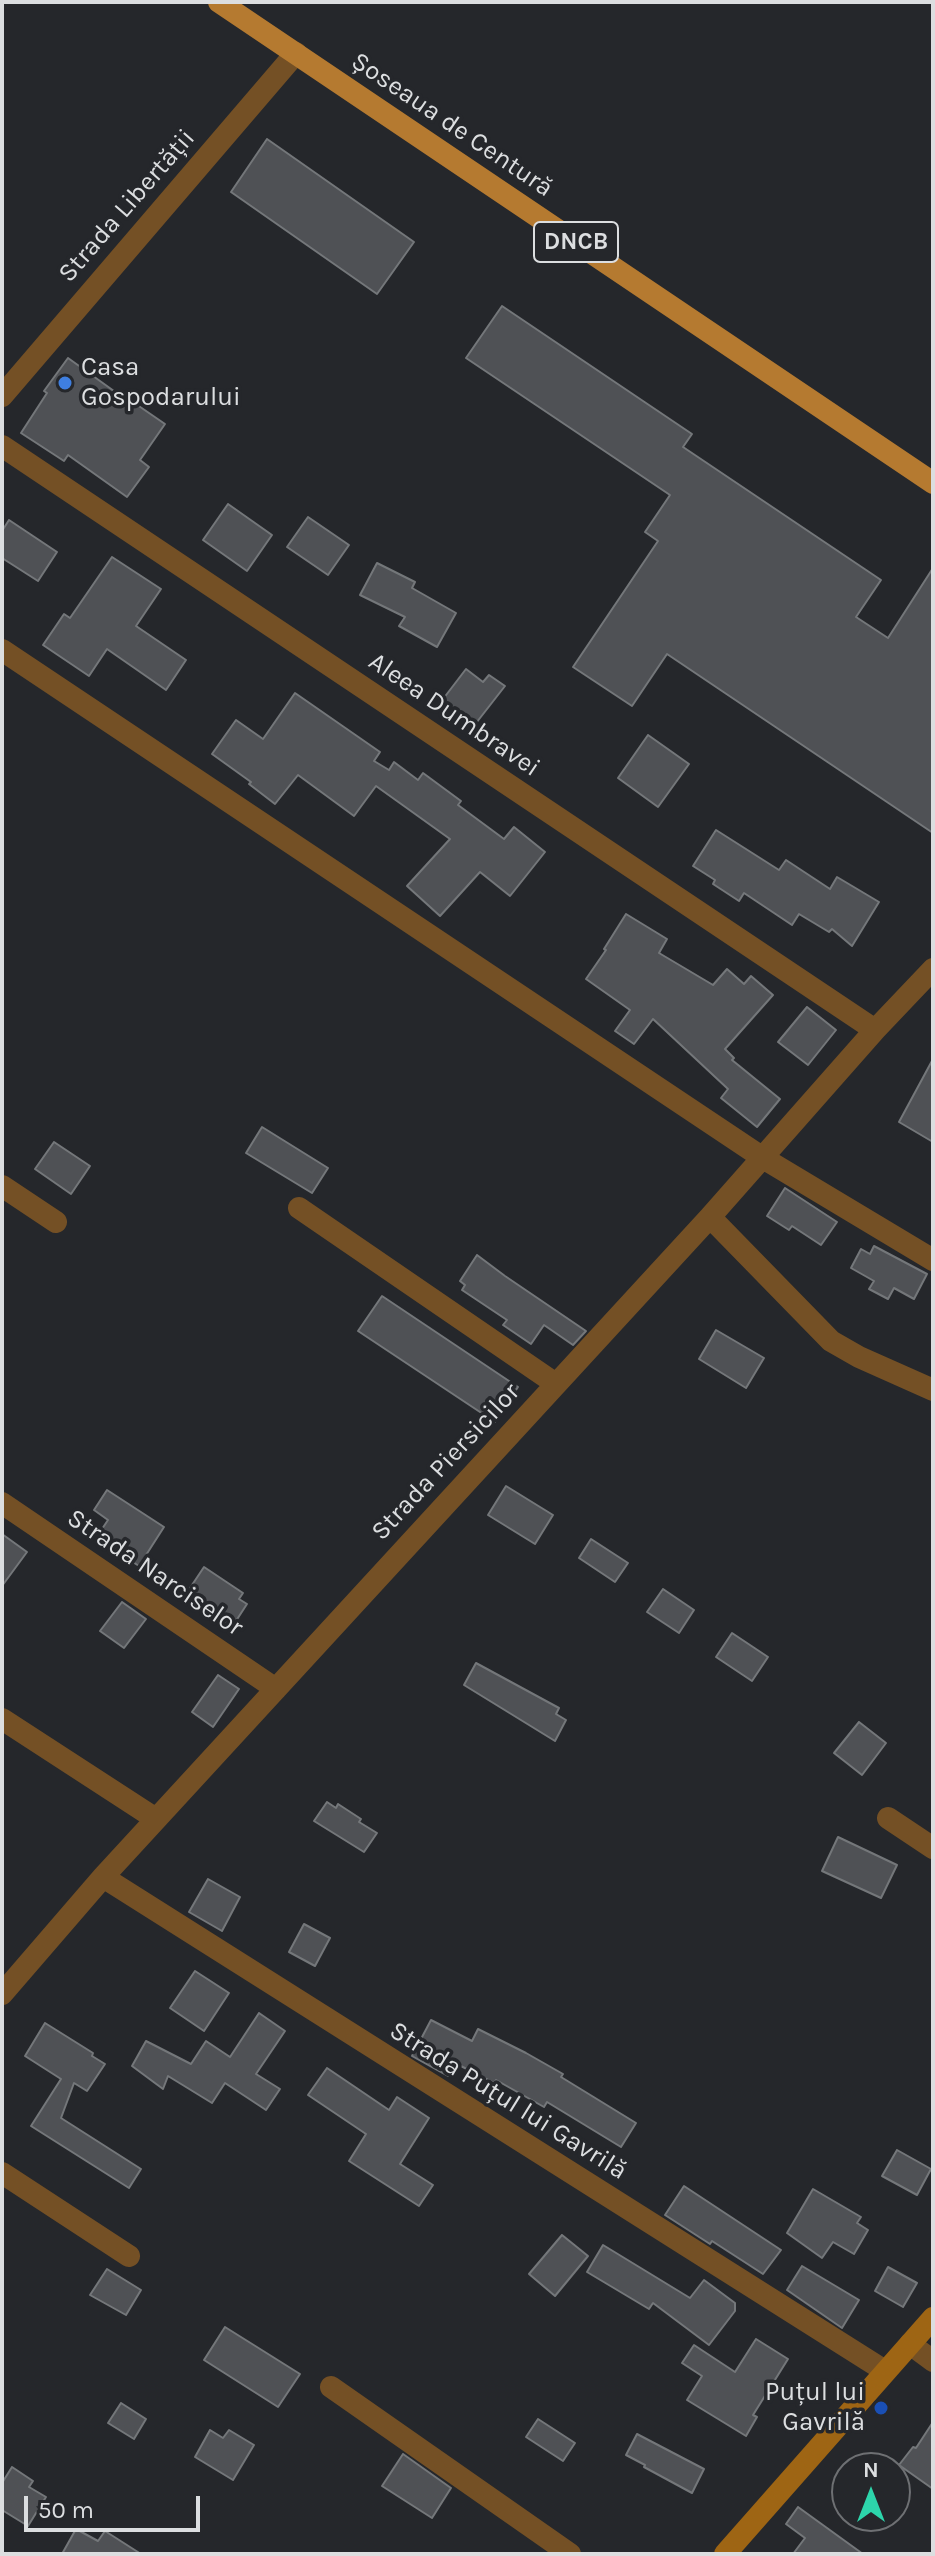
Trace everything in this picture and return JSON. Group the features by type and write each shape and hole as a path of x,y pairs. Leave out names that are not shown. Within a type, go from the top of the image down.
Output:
{"main road":[{"name":"Șoseaua de Centură","path":"219,2 933,483"},
{"path":"725,2554 933,2318"}],"street":[{"name":"Strada Libertății","path":"2,396 296,53"},
{"name":"Aleea Dumbravei","path":"2,446 875,1030"},
{"path":"2,650 763,1158 933,1260"},
{"name":"Strada Piersicilor","path":"2,1994 103,1877 710,1217 933,969"},
{"path":"2,1186 56,1222"},
{"path":"299,1208 556,1384"},
{"path":"710,1217 831,1341 933,1390"},
{"name":"Strada Narciselor","path":"2,1503 276,1689"},
{"path":"2,1719 156,1819"},
{"path":"888,1818 933,1848"},
{"name":"Strada Puțul lui Gavrilă","path":"103,1877 885,2371"},
{"path":"2,2173 129,2256"},
{"path":"910,2344 933,2361"},
{"path":"331,2387 570,2554"}],"building":[{"path":"267,139 414,242 377,294 231,192"},
{"path":"502,306 692,434 683,447 881,580 856,617 888,638 933,568 933,833 667,654 632,706 573,667 658,541 645,532 670,495 466,358"},
{"path":"68,358 165,424 140,460 149,467 127,497 68,455 64,461 21,433 47,393 44,391"},
{"path":"228,504 272,535 247,571 203,540"},
{"path":"308,517 349,545 328,575 287,547"},
{"path":"9,520 57,552 38,581 2,558 2,531"},
{"path":"112,557 161,589 136,626 186,660 166,690 107,649 89,676 43,645 64,614 70,618"},
{"path":"377,563 415,582 412,588 456,613 437,647 399,626 405,617 360,595"},
{"path":"466,669 483,682 489,675 505,686 473,727 440,703"},
{"path":"295,693 380,752 374,761 389,770 394,762 418,780 423,773 461,801 458,805 504,839 514,827 545,852 510,896 480,872 440,916 407,886 450,839 376,786 354,816 298,775 275,804 212,754 236,720 263,739"},
{"path":"648,735 689,764 658,807 618,778"},
{"path":"716,830 779,870 786,860 830,889 837,877 879,902 852,946 832,929 829,932 799,914 792,925 744,893 739,901 713,884 715,880 693,866"},
{"path":"626,914 667,939 659,953 713,985 727,969 744,984 751,976 773,995 725,1049 734,1058 732,1060 780,1099 757,1127 721,1098 728,1089 653,1019 634,1044 615,1031 630,1010 586,979"},
{"path":"807,1007 836,1030 808,1065 778,1042"},
{"path":"933,1059 933,1142 899,1122"},
{"path":"262,1127 328,1168 312,1193 246,1153"},
{"path":"54,1142 90,1166 71,1194 35,1169"},
{"path":"785,1188 837,1222 821,1245 792,1226 789,1230 767,1216"},
{"path":"874,1246 927,1274 914,1299 894,1288 888,1299 869,1289 874,1281 851,1268 861,1249 870,1254"},
{"path":"477,1255 586,1331 573,1345 544,1325 531,1344 503,1325 507,1320 462,1290 465,1285 460,1281"},
{"path":"382,1296 518,1387 495,1422 358,1331"},
{"path":"716,1330 764,1358 746,1388 699,1359"},
{"path":"506,1486 553,1515 535,1544 488,1515"},
{"path":"107,1490 164,1527 139,1566 96,1538 108,1520 94,1510"},
{"path":"2,1534 27,1552 2,1586"},
{"path":"591,1539 628,1563 615,1582 579,1558"},
{"path":"204,1567 243,1593 239,1599 247,1604 234,1624 229,1621 225,1627 202,1612 206,1607 186,1594"},
{"path":"663,1589 694,1610 679,1633 647,1612"},
{"path":"122,1602 146,1619 124,1648 100,1631"},
{"path":"732,1633 768,1657 752,1681 716,1657"},
{"path":"476,1663 559,1708 556,1714 566,1720 555,1741 464,1685"},
{"path":"218,1675 239,1689 213,1727 192,1712"},
{"path":"859,1722 886,1743 862,1775 834,1753"},
{"path":"327,1802 336,1808 338,1804 377,1833 364,1852 314,1821"},
{"path":"838,1837 897,1865 881,1898 822,1871"},
{"path":"208,1879 240,1897 222,1931 189,1912"},
{"path":"304,1924 330,1938 315,1966 289,1952"},
{"path":"195,1971 229,1993 204,2031 170,2008"},
{"path":"259,2013 285,2031 256,2074 280,2089 266,2110 225,2083 212,2103 168,2076 163,2089 132,2066 146,2041 191,2064 206,2041 230,2057"},
{"path":"431,2020 472,2041 478,2029 526,2053 636,2123 621,2147 547,2102 544,2107 496,2080 494,2083 455,2063 448,2076 412,2056"},
{"path":"45,2023 105,2064 87,2091 74,2083 61,2118 141,2169 129,2188 31,2126 61,2079 25,2056"},
{"path":"327,2068 389,2110 397,2097 429,2118 400,2164 433,2185 419,2206 349,2161 366,2134 308,2095"},
{"path":"897,2150 931,2169 917,2195 882,2176"},
{"path":"684,2186 781,2250 763,2274 665,2215"},
{"path":"813,2189 861,2217 857,2223 868,2230 854,2254 833,2242 822,2258 787,2233"},
{"path":"562,2235 588,2256 555,2296 529,2274"},
{"path":"603,2245 690,2298 704,2280 735,2303 735,2311 709,2345 653,2303 649,2309 587,2272"},
{"path":"802,2266 859,2300 842,2328 787,2290"},
{"path":"888,2267 917,2283 903,2307 875,2291"},
{"path":"107,2269 141,2290 126,2315 90,2295"},
{"path":"225,2327 300,2374 278,2407 204,2360"},
{"path":"756,2339 788,2359 753,2415 757,2417 746,2436 687,2400 702,2376 682,2363 694,2345 735,2372"},
{"path":"121,2403 146,2419 134,2439 108,2423"},
{"path":"538,2419 575,2443 563,2461 526,2437"},
{"path":"933,2422 933,2489 911,2473 909,2452 916,2448"},
{"path":"210,2430 223,2438 229,2430 254,2445 233,2480 195,2457"},
{"path":"637,2434 704,2469 692,2493 626,2455"},
{"path":"403,2454 451,2488 432,2518 382,2486"},
{"path":"12,2467 33,2481 29,2487 46,2497 28,2526 2,2510 2,2483"},
{"path":"798,2507 863,2554 793,2554 805,2538 786,2524"},
{"path":"76,2529 98,2541 105,2531 141,2554 62,2554"}],"place":[{"name":"Casa Gospodarului","path":"65,383"},
{"name":"Puțul lui Gavrilă","path":"881,2408"}]}
